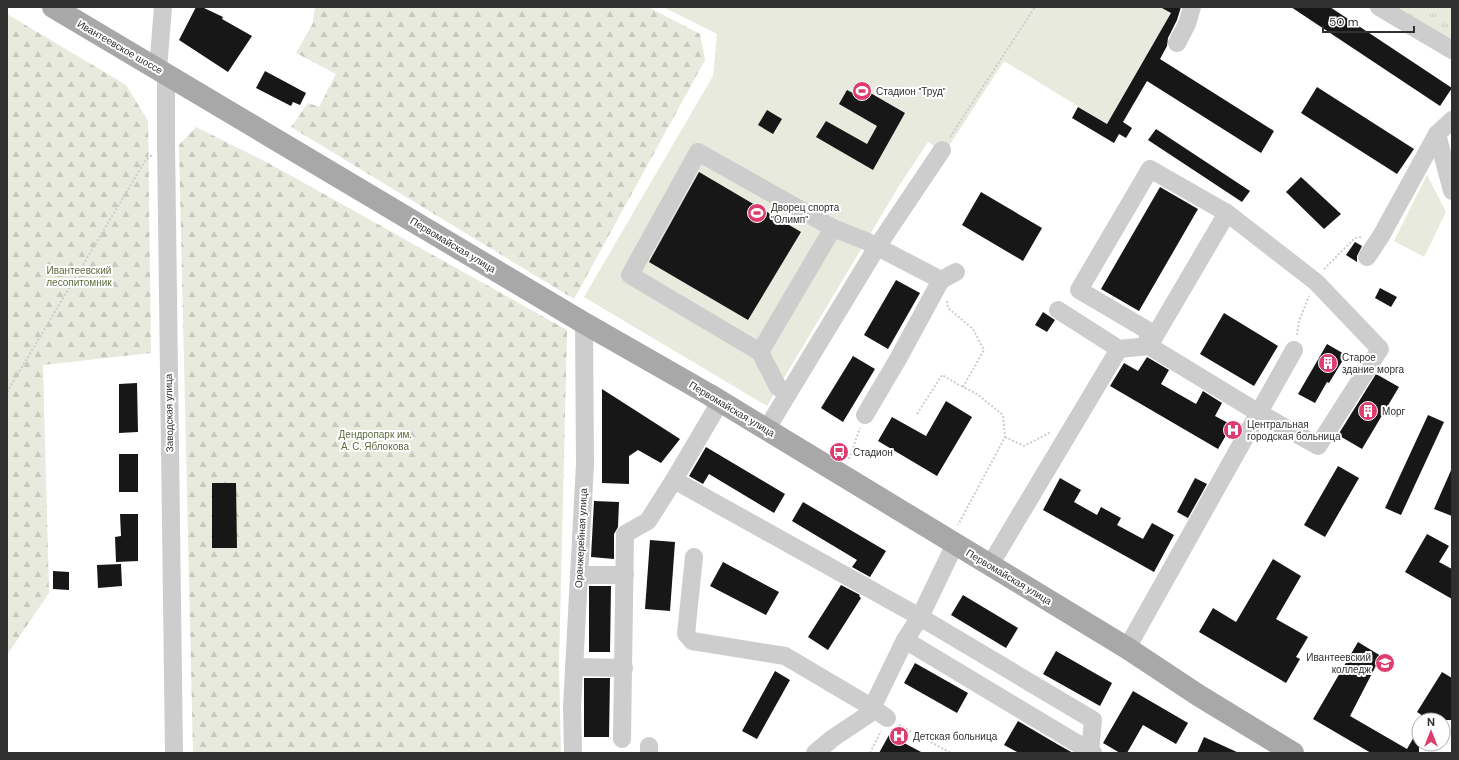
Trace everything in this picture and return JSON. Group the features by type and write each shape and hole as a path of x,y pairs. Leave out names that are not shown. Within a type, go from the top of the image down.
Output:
{"main road":[{"name":"Ивантеевское шоссе","path":"53,7 162,72"},
{"name":"Первомайская улица","path":"162,72 849,480 956,536 990,565 1127,648 1198,695 1292,753"}],"street":[{"name":"Заводская улица","path":"164,7 162,72 166,142 174,753"},
{"path":"1177,43 1187,24 1192,7"},
{"path":"1379,7 1452,50"},
{"path":"1367,257 1381,236 1437,134 1452,120"},
{"path":"1437,134 1452,192"},
{"path":"766,430 877,247 942,150"},
{"path":"788,394 778,387 760,352 630,275 698,152 833,228 948,276 865,415"},
{"path":"1058,310 1119,349 1149,346 1259,413 1318,446 1380,349 1316,282 1227,213 1150,169 1079,290 1147,330 1149,346"},
{"path":"1149,346 1227,213"},
{"path":"760,352 833,228"},
{"name":"Оранжерейная улица","path":"573,753 572,707 585,464 584,323"},
{"path":"990,565 1119,349"},
{"path":"1127,648 1294,350"},
{"path":"622,739 626,534 648,521 720,402"},
{"path":"674,480 920,617 1093,720 1091,752 905,640"},
{"path":"880,713 905,640 920,617 956,536"},
{"path":"694,557 686,634 692,641 785,656 880,713"},
{"path":"579,575 625,575"},
{"path":"574,667 624,668"},
{"path":"815,753 833,738 869,714 880,713"}],"path":[{"path":"942,150 1035,7"},
{"path":"7,392 145,161 166,142"},
{"path":"948,276 948,308 973,329 984,350 963,388"},
{"path":"917,414 942,375 963,388 977,394 1003,415 1005,437 956,536"},
{"path":"849,480 847,463 865,415"},
{"path":"1005,437 1024,446 1077,419"},
{"path":"870,753 880,713 951,753"}],"green space":[{"path":"315,7 648,7 700,34 705,60 574,299 291,127 308,103 319,107 336,74 296,53 313,23"},
{"path":"663,7 1160,7 1171,13 1107,124 1004,61 945,152 928,142 899,186 767,406 584,297 713,76 717,34"},
{"path":"1390,7 1452,7 1452,46"},
{"name":"Ивантеевский лесопитомник","path":"7,14 126,85 148,121 151,353 43,365 49,593 7,655"},
{"name":"Дендропарк им. А. С. Яблокова","path":"196,127 272,165 567,330 559,665 561,753 193,753 179,145"},
{"path":"1427,175 1446,212 1424,257 1394,241"}],"building":[{"path":"196,7 202,7 223,17 222,19 252,36 228,72 179,40"},
{"path":"1160,7 1181,7 1177,20 1168,38 1167,46 1160,59 1274,131 1261,153 1147,81 1123,122 1132,128 1126,138 1119,134 1114,143 1072,118 1078,107 1107,124 1171,13"},
{"path":"1291,7 1330,7 1452,88 1440,106"},
{"path":"265,71 306,93 300,105 293,102 291,106 256,88"},
{"path":"1317,87 1414,149 1397,174 1301,113"},
{"path":"847,90 862,98 867,91 905,113 873,170 816,137 826,121 867,144 877,126 839,104"},
{"path":"767,110 782,119 773,134 758,125"},
{"path":"1156,129 1250,191 1242,202 1148,140"},
{"path":"699,172 801,232 748,320 649,262"},
{"path":"1301,177 1341,214 1324,229 1286,192"},
{"path":"1160,187 1198,209 1139,311 1101,289"},
{"path":"981,192 1042,228 1023,261 962,225"},
{"path":"1355,242 1362,246 1357,256 1357,262 1346,255"},
{"path":"896,280 920,293 888,349 864,335"},
{"path":"1380,288 1397,297 1391,307 1375,298"},
{"path":"1043,312 1055,320 1047,332 1035,325"},
{"path":"1224,313 1278,346 1254,386 1200,354"},
{"path":"1327,344 1346,355 1329,383 1327,382 1315,403 1298,394"},
{"path":"853,356 875,369 843,422 821,408"},
{"path":"1147,357 1169,370 1161,384 1196,404 1203,391 1222,403 1215,416 1232,425 1218,449 1110,386 1124,363 1138,371"},
{"name":"Морг","path":"1376,374 1399,387 1362,449 1338,435"},
{"path":"137,383 138,432 119,433 119,384"},
{"path":"602,389 680,439 661,463 638,450 629,456 629,484 602,483"},
{"path":"946,401 972,417 937,476 878,441 892,417 926,436"},
{"path":"1428,415 1444,422 1401,515 1385,508"},
{"path":"706,447 785,494 774,513 709,474 703,484 689,476"},
{"path":"119,454 138,454 138,492 119,492"},
{"path":"1338,466 1359,478 1325,537 1304,525"},
{"path":"1452,468 1452,516 1434,509"},
{"path":"1060,478 1081,490 1074,502 1097,515 1101,507 1121,518 1117,525 1143,539 1152,523 1174,535 1154,572 1043,510"},
{"path":"1195,478 1207,484 1188,518 1177,512"},
{"path":"212,483 236,483 237,548 212,548"},
{"path":"594,501 619,502 618,527 614,534 614,559 591,557"},
{"path":"803,502 886,551 870,577 852,567 857,560 792,521"},
{"path":"120,514 138,514 138,561 116,562 115,537 121,536"},
{"path":"1427,534 1449,546 1439,562 1452,569 1452,599 1405,572"},
{"path":"650,540 675,542 670,611 645,609"},
{"path":"1273,559 1301,576 1276,619 1308,637 1296,657 1300,659 1286,683 1199,632 1213,608 1236,622"},
{"path":"723,562 779,592 766,615 710,586"},
{"path":"121,564 122,586 98,588 97,565"},
{"path":"53,571 69,572 69,590 53,589"},
{"path":"841,585 860,595 859,596 861,598 828,650 808,637"},
{"path":"589,586 611,586 610,652 589,652"},
{"path":"963,595 1018,628 1006,648 951,615"},
{"path":"1358,642 1381,656 1350,716 1407,749 1411,742 1411,752 1419,753 1371,753 1313,719"},
{"path":"1056,651 1112,683 1100,706 1043,674"},
{"path":"915,663 968,693 957,713 904,683"},
{"path":"775,671 790,680 757,739 742,731"},
{"path":"1442,672 1452,678 1452,720 1451,712 1417,712"},
{"path":"584,678 610,678 609,737 584,737"},
{"path":"1133,691 1188,723 1176,744 1143,725 1127,753 1120,753 1103,743"},
{"path":"1018,721 1073,753 1019,753 1004,745"},
{"path":"889,735 923,753 879,753"},
{"path":"1204,737 1239,753 1197,753"}],"place":[{"name":"Стадион \"Труд\"","path":"862,91"},
{"name":"Дворец спорта \"Олимп\"","path":"757,213"},
{"name":"Старое здание морга","path":"1328,363"},
{"name":"Морг","path":"1368,411"},
{"name":"Центральная городская больница","path":"1233,430"},
{"name":"Стадион","path":"839,452"},
{"name":"Ивантеевский колледж","path":"1385,663"},
{"name":"Детская больница","path":"899,736"}]}
